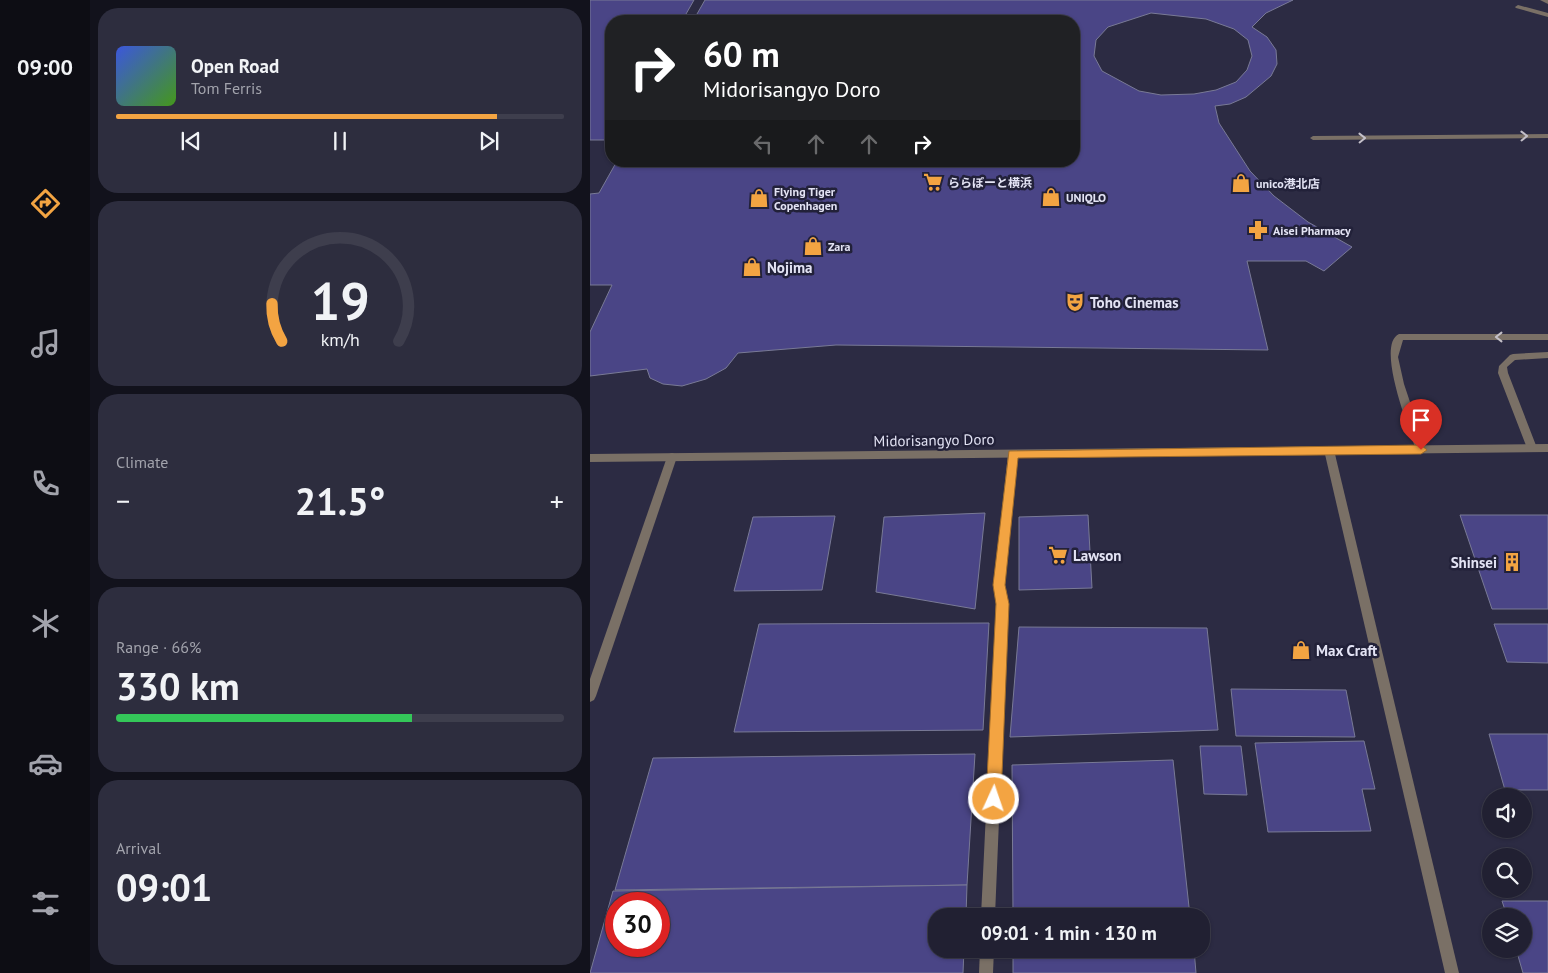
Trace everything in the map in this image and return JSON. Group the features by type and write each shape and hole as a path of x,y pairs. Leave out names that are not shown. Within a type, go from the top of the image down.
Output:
{"street":[{"path":"1543,0 1548,2"},
{"path":"1518,7 1548,15"},
{"path":"1313,138 1548,136"},
{"path":"1421,450 1399,384 1394,357 1399,337 1548,337"},
{"path":"1532,448 1503,373 1503,366 1513,357 1548,354"},
{"name":"Midorisangyo Doro","path":"590,458 1548,448"},
{"path":"1328,450 1452,973"},
{"path":"988,908 1002,604 999,585 1013,454"},
{"path":"590,696 672,457"},
{"path":"986,973 987,958"}],"building":[{"path":"590,0 694,0 685,15 605,15 605,140 590,140"},
{"name":"ららぽーと横浜","path":"705,0 1293,0 1266,13 1252,27 1267,37 1276,50 1277,64 1271,76 1246,97 1230,104 1215,106 1219,123 1250,171 1274,196 1308,222 1352,247 1324,271 1306,261 1247,261 1268,350 836,345 738,353 726,368 706,379 682,386 663,384 650,378 647,369 590,376 590,332 612,285 590,285 590,194 599,193 614,167 1080,167 1080,15 696,15","holes":["1151,13 1206,19 1234,29 1248,40 1252,56 1247,70 1236,82 1216,90 1194,94 1161,95 1139,91 1102,71 1094,56 1096,40 1108,27"]},
{"path":"985,513 975,609 876,592 884,517"},
{"path":"1088,515 1092,588 1019,590 1019,517"},
{"name":"Shinsei","path":"1460,515 1548,515 1548,609 1492,609"},
{"path":"835,516 822,590 734,591 753,517"},
{"path":"989,623 983,730 734,732 759,624"},
{"path":"1494,624 1548,624 1548,663 1507,662"},
{"path":"1019,627 1207,628 1218,730 1010,737"},
{"path":"1231,689 1346,690 1355,737 1236,736"},
{"path":"1489,734 1548,734 1548,790 1504,788"},
{"path":"1364,741 1375,789 1362,789 1371,831 1268,832 1255,743"},
{"path":"1200,746 1241,746 1247,795 1204,794"},
{"path":"975,754 967,885 615,890 653,758"},
{"path":"1173,760 1189,908 1013,908 1012,765"},
{"path":"967,885 966,908 928,908 928,958 964,958 963,973 590,973 605,920 605,957 670,957 670,892 613,892"},
{"path":"1502,901 1548,901 1548,973 1523,973 1519,958 1532,958 1532,908 1504,908"},
{"path":"1013,958 1195,958 1196,973 1013,973"}],"place":[{"name":"ららぽーと横浜","path":"933,182"},
{"name":"unico港北店","path":"1241,183"},
{"name":"UNIQLO","path":"1051,197"},
{"name":"Flying Tiger Copenhagen","path":"759,198"},
{"name":"Aisei Pharmacy","path":"1258,230"},
{"name":"Zara","path":"813,246"},
{"name":"Nojima","path":"752,267"},
{"name":"Toho Cinemas","path":"1075,302"},
{"name":"Lawson","path":"1058,555"},
{"name":"Shinsei","path":"1512,562"},
{"name":"Max Craft","path":"1301,650"}],"route":[{"path":"994,799 1002,604 999,585 1013,454 1421,450"}]}
